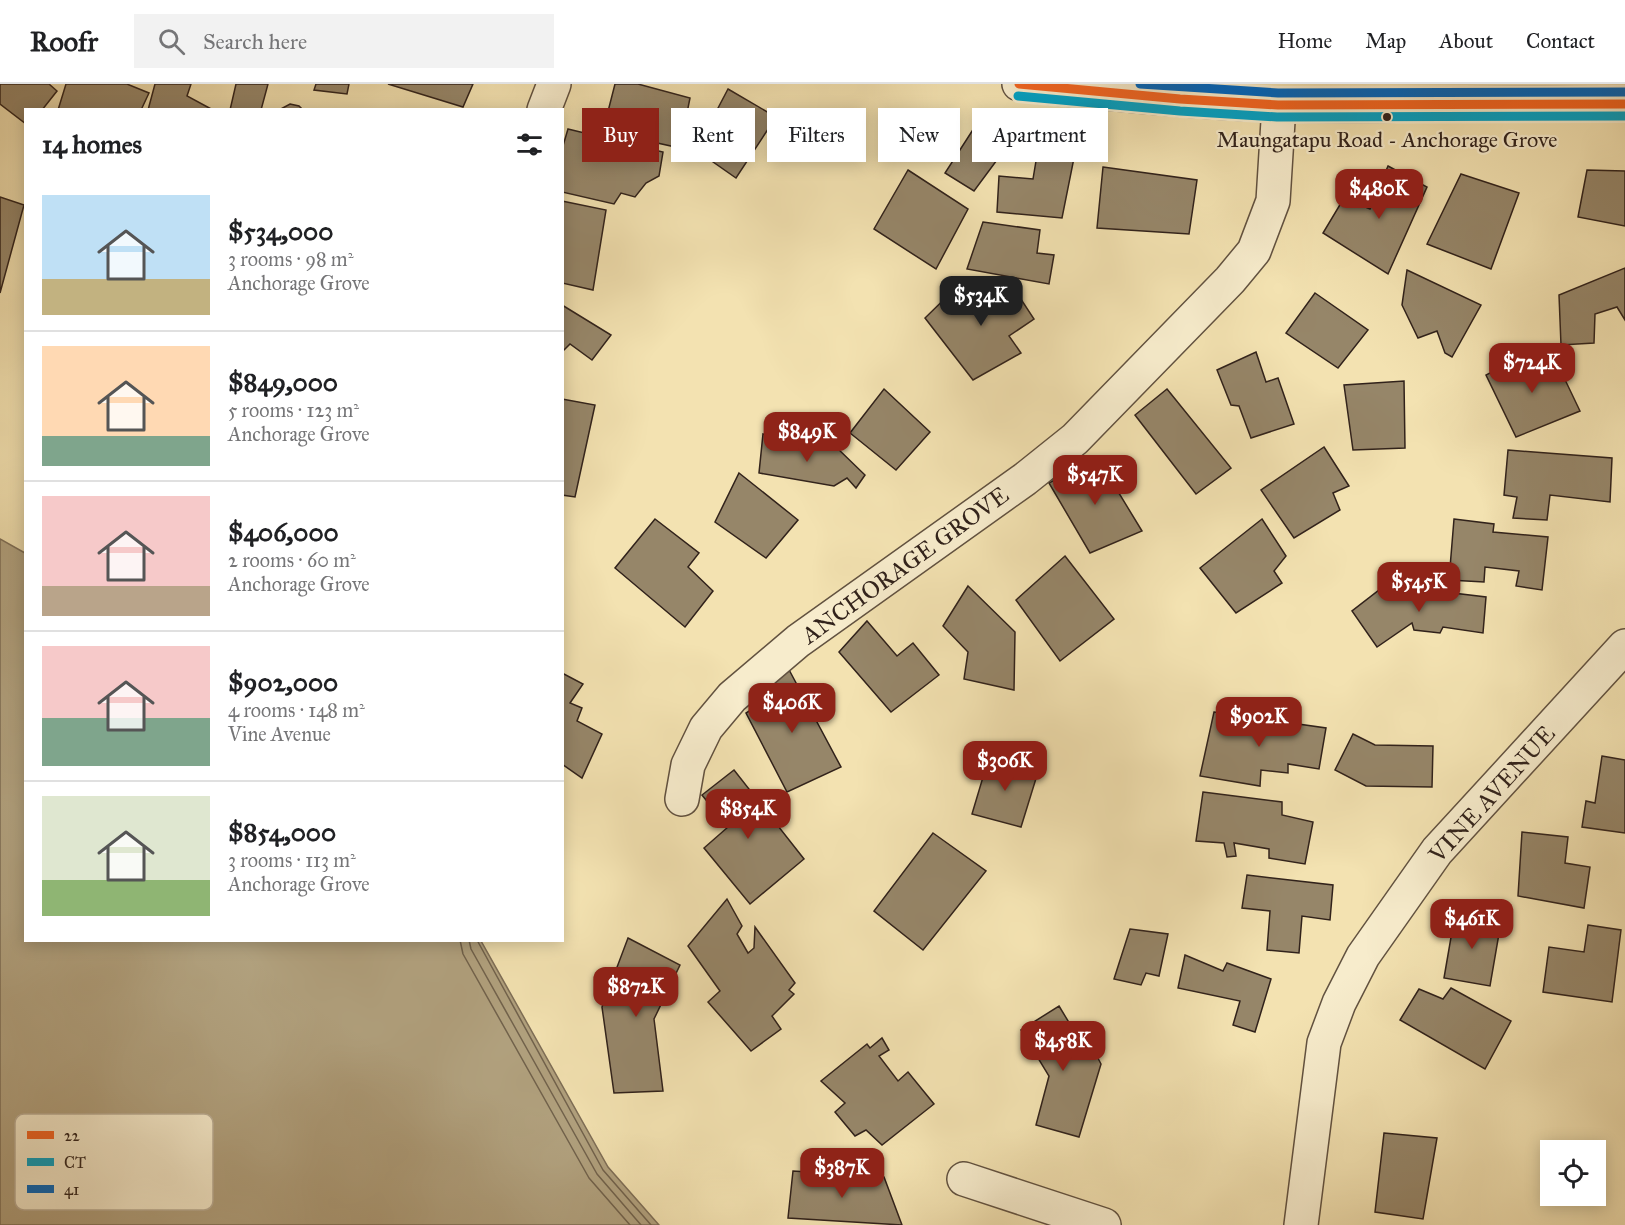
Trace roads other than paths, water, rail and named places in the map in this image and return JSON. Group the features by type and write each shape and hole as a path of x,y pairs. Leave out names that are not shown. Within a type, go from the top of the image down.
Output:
{"street":[{"path":"545,108 555,84"},
{"path":"1018,84 1148,98 1279,105 1536,101 1625,104"},
{"name":"ANCHORAGE GROVE","path":"682,799 692,755 706,728 732,697 798,642 1025,479 1075,439 1230,280 1254,250 1273,201 1279,105"},
{"name":"VINE AVENUE","path":"1301,1225 1324,1043 1339,1003 1363,956 1437,851 1625,646"},
{"path":"964,1179 1104,1225"}],"water":[{"path":"0,539 24,552 24,942 482,942 608,1167 659,1225 0,1225"}],"place":[{"name":"Maungatapu Road - Anchorage Grove","path":"1387,117"}]}
